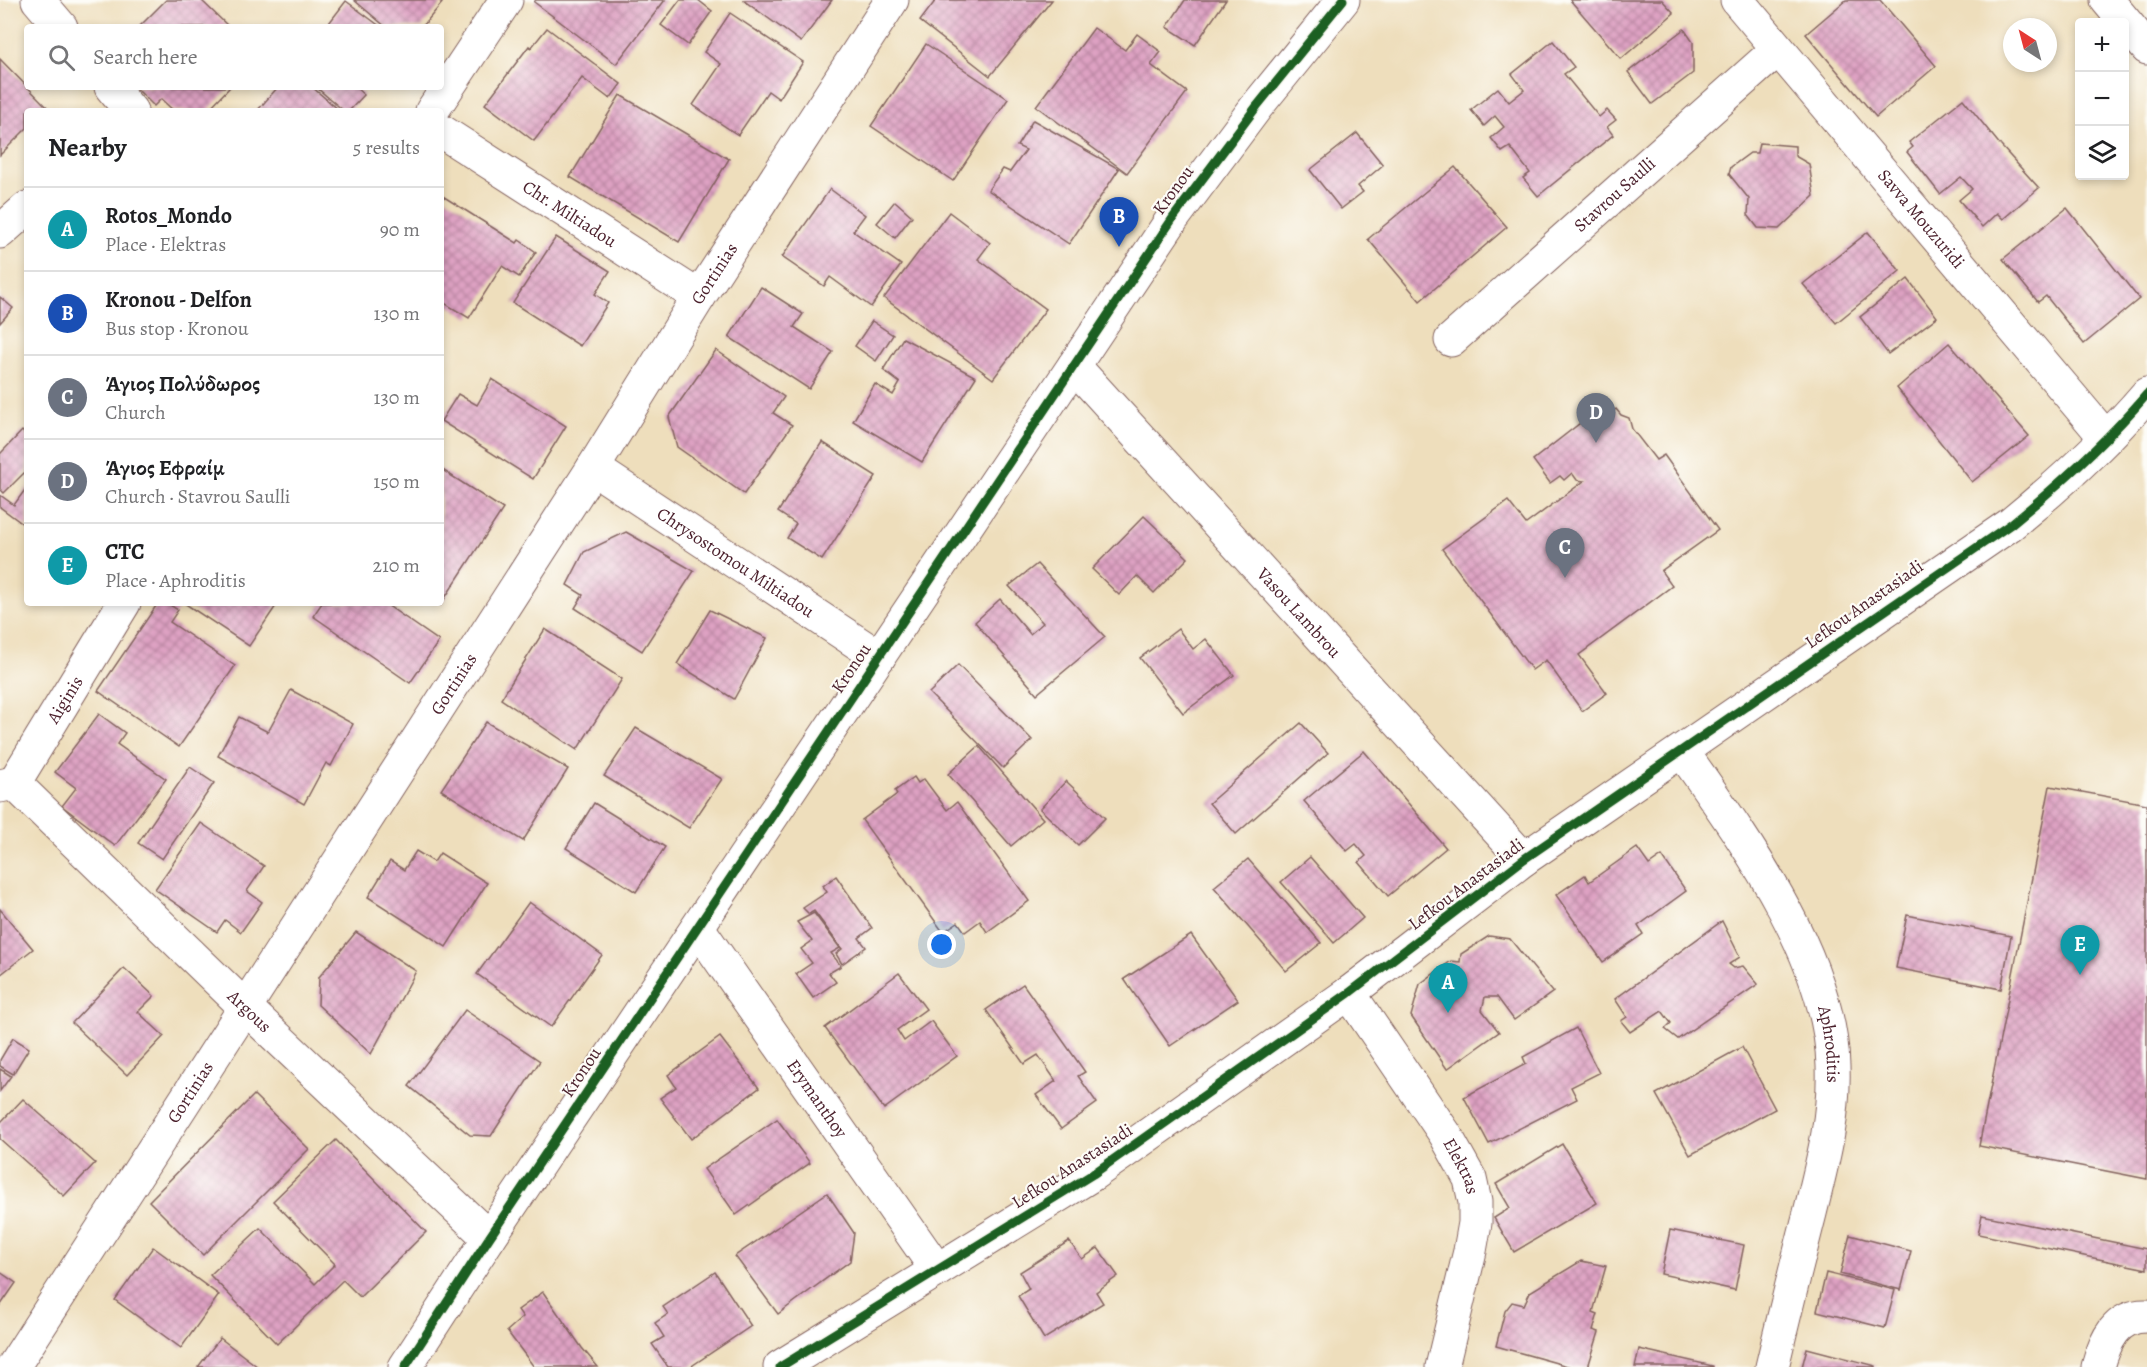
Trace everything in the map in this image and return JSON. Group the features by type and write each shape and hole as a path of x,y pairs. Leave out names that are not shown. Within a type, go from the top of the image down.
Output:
{"street":[{"path":"38,0 58,24"},
{"path":"434,108 506,0"},
{"name":"Gortinias","path":"13,1367 892,0"},
{"name":"Kronou","path":"405,1367 489,1238 1173,218 1257,106 1342,0"},
{"name":"Savva Mouzuridi","path":"1737,0 2106,438"},
{"path":"2107,0 2147,48"},
{"name":"Stavrou Saulli","path":"1451,340 1778,49"},
{"path":"114,90 128,108"},
{"name":"Chr. Miltiadou","path":"444,133 699,297"},
{"path":"0,232 24,211"},
{"name":"Vasou Lambrou","path":"1074,366 1524,859"},
{"name":"Lefkou Anastasiadi","path":"780,1367 1093,1174 1349,993 1524,859 2011,524 2052,491 2147,394"},
{"name":"Chrysostomou Miltiadou","path":"593,468 879,657"},
{"name":"Aiginis","path":"7,784 122,606"},
{"name":"Aphroditis","path":"1682,751 1723,808 1790,921 1813,972 1829,1030 1833,1064 1831,1123 1772,1367"},
{"name":"Argous","path":"7,784 489,1238"},
{"name":"Erymanthoy","path":"698,928 937,1270"},
{"name":"Elektras","path":"1349,993 1446,1134 1470,1179 1475,1202 1475,1223 1442,1367"},
{"path":"2098,1367 2109,1335 2129,1318 2147,1316"}],"building":[{"path":"166,0 201,0 226,24 142,24"},
{"path":"354,0 439,0 442,3 424,24 382,24"},
{"path":"536,0 665,0 616,64 534,2"},
{"path":"680,0 698,0 712,11 688,45 661,25"},
{"path":"743,0 832,0 801,42"},
{"path":"936,0 1052,0 990,76 920,21"},
{"path":"1185,0 1226,0 1195,45 1167,27"},
{"path":"1570,0 1662,0 1674,13 1621,59"},
{"path":"1846,0 1880,0 1936,66 1876,117 1806,34"},
{"path":"346,1 377,24 328,24"},
{"path":"730,13 803,62 779,99 768,91 738,135 693,105 721,64 704,52"},
{"path":"547,28 621,84 610,99 582,78 534,141 485,104 529,46 531,48"},
{"path":"1094,28 1125,50 1137,34 1161,52 1151,65 1187,92 1127,173 1036,106"},
{"path":"1684,29 1693,42 1693,73 1652,104 1628,72"},
{"path":"1553,41 1574,67 1564,74 1599,117 1607,110 1616,120 1607,127 1613,135 1538,196 1523,178 1530,173 1510,147 1502,152 1491,138 1504,127 1495,116 1484,126 1471,110 1498,88 1509,102 1524,90 1512,74"},
{"path":"926,44 1008,99 953,181 871,126"},
{"path":"0,59 24,84 24,90 30,90 48,108 24,108 24,131 0,155"},
{"path":"138,90 227,90 210,108 171,108 161,99 154,106"},
{"path":"275,90 316,90 336,108 260,108"},
{"path":"320,90 358,90 364,95 352,108 340,108"},
{"path":"620,95 729,159 679,242 570,177"},
{"path":"1963,99 2039,188 2003,219 1997,213 1982,227 1959,200 1972,189 1961,177 1940,194 1907,152 1913,147 1909,142"},
{"path":"1033,120 1119,169 1069,244 988,190 1003,169 1010,172 1026,150 1017,146"},
{"path":"1357,133 1383,165 1358,186 1363,192 1341,209 1310,170"},
{"path":"1759,143 1795,146 1795,156 1809,164 1814,196 1779,229 1758,228 1748,215 1749,199 1729,174 1731,167 1750,153 1757,153"},
{"path":"1455,167 1507,227 1420,301 1368,239"},
{"path":"830,189 865,215 853,231 901,265 871,307 830,277 824,286 782,257"},
{"path":"444,197 517,243 519,240 536,252 519,277 502,266 469,318 444,303"},
{"path":"895,201 912,216 895,238 877,223"},
{"path":"2067,208 2139,299 2084,344 2046,296 2038,302 2003,259"},
{"path":"949,212 990,243 978,259 1046,309 993,379 884,298"},
{"path":"1868,232 1900,271 1836,323 1803,284"},
{"path":"556,237 610,271 595,294 608,303 580,346 513,303"},
{"path":"1908,279 1937,317 1888,354 1860,317"},
{"path":"761,287 803,314 794,327 833,352 809,389 729,337"},
{"path":"0,297 13,308 0,323"},
{"path":"872,321 893,335 876,361 855,346"},
{"path":"903,338 976,377 922,462 853,421 875,384 893,395 900,383 883,370"},
{"path":"1949,343 2029,436 1972,482 1897,388"},
{"path":"716,350 784,397 773,413 792,425 744,494 677,447 669,417"},
{"path":"492,379 566,426 533,479 444,423 444,416 458,394 477,405"},
{"path":"1616,409 1621,415 1629,418 1632,429 1656,460 1664,455 1718,530 1661,571 1672,586 1579,655 1607,693 1582,711 1546,660 1532,670 1442,549 1508,501 1526,524 1584,481 1577,480 1572,473 1564,480 1560,476 1550,483 1533,460 1593,413 1606,416"},
{"path":"22,431 24,433 24,473 4,493 0,489 0,454"},
{"path":"822,442 876,476 822,560 787,538 796,524 778,512"},
{"path":"444,471 503,509 444,599"},
{"path":"24,491 24,525 0,507 0,495 14,505"},
{"path":"1144,516 1188,558 1154,593 1137,576 1119,595 1092,569"},
{"path":"626,532 694,571 642,651 575,608 583,595 567,585 584,552"},
{"path":"1037,564 1105,637 1037,694 975,622 1000,599 1030,634 1043,623 1009,586"},
{"path":"156,606 172,606 178,610 170,622 235,666 179,747 98,691"},
{"path":"189,606 276,606 249,646"},
{"path":"320,606 388,606 439,641 410,683 313,616"},
{"path":"710,610 767,638 734,699 677,664"},
{"path":"545,629 622,679 577,750 501,699"},
{"path":"1178,629 1193,649 1206,639 1234,675 1183,713 1140,658"},
{"path":"958,665 1032,740 1003,768 929,693"},
{"path":"291,690 353,724 331,766 326,763 304,804 218,756 239,717 268,732"},
{"path":"99,714 125,733 117,744 166,779 115,846 62,806 76,788 55,772"},
{"path":"486,722 568,769 523,841 441,790"},
{"path":"1301,723 1328,753 1236,834 1209,803"},
{"path":"636,728 722,779 689,828 604,776"},
{"path":"979,746 1043,819 1011,846 948,774"},
{"path":"1364,751 1446,848 1388,896 1359,862 1366,856 1356,844 1347,851 1304,801"},
{"path":"190,767 214,783 162,859 138,843"},
{"path":"914,777 918,783 924,779 947,810 957,802 1029,901 987,932 980,921 965,932 958,922 943,932 862,820 897,794 895,791"},
{"path":"1066,781 1105,818 1078,845 1040,809"},
{"path":"2050,786 2147,804 2147,1179 1979,1146"},
{"path":"594,803 665,847 636,892 566,848"},
{"path":"201,823 264,866 247,891 262,902 241,932 225,920 217,932 155,889"},
{"path":"1637,848 1649,865 1662,856 1686,891 1638,926 1643,934 1603,962 1556,895 1585,875 1589,882"},
{"path":"416,851 434,862 440,853 487,883 446,947 368,897 390,861 404,870"},
{"path":"1310,857 1363,918 1334,943 1281,882"},
{"path":"1248,859 1321,943 1286,971 1214,887"},
{"path":"836,876 872,928 859,938 866,947 842,964 836,954 842,949 814,911 809,914 803,908 827,892 823,886"},
{"path":"529,902 602,955 551,1027 477,974"},
{"path":"0,909 33,949 0,975"},
{"path":"814,913 840,948 831,953 841,966 829,973 836,982 813,998 796,974 812,963 801,949 812,941 797,922"},
{"path":"1907,915 2011,936 2001,989 1896,968"},
{"path":"1722,921 1740,957 1729,964 1734,968 1743,966 1758,984 1678,1039 1665,1029 1671,1023 1662,1011 1630,1032 1621,1021 1627,1017 1615,999"},
{"path":"356,932 416,971 371,1054 318,1005 319,977"},
{"path":"1191,935 1238,1000 1170,1046 1124,979"},
{"path":"1489,936 1510,939 1553,992 1514,1020 1497,997 1485,997 1482,1010 1499,1032 1447,1069 1411,1016 1420,984 1451,961 1460,962 1461,954"},
{"path":"124,968 154,996 138,1012 164,1036 127,1075 72,1023"},
{"path":"899,973 926,1009 897,1030 904,1041 931,1021 957,1056 884,1109 825,1028"},
{"path":"1023,984 1085,1072 1078,1076 1097,1103 1061,1129 1036,1095 1056,1081 1038,1055 1024,1064 986,1010"},
{"path":"465,1010 540,1061 491,1136 470,1135 409,1086"},
{"path":"1576,1028 1599,1073 1571,1087 1577,1099 1489,1144 1464,1097 1526,1064 1523,1057"},
{"path":"720,1037 759,1088 691,1139 660,1098 676,1087 668,1075"},
{"path":"13,1038 29,1048 13,1074 0,1066 0,1060"},
{"path":"1742,1047 1775,1109 1690,1155 1656,1094"},
{"path":"0,1069 11,1076 0,1091"},
{"path":"254,1095 309,1149 203,1255 149,1201"},
{"path":"23,1099 95,1163 64,1196 0,1139 0,1123"},
{"path":"777,1119 810,1163 736,1215 704,1169"},
{"path":"336,1140 426,1232 360,1297 343,1280 277,1344 210,1275 260,1228 315,1284 335,1264 273,1201"},
{"path":"1562,1144 1597,1203 1514,1252 1494,1218 1510,1208 1496,1184"},
{"path":"827,1193 854,1233 850,1261 778,1314 735,1256"},
{"path":"1982,1215 2147,1249 2147,1269 1978,1234"},
{"path":"1670,1230 1744,1245 1735,1290 1661,1274"},
{"path":"1850,1235 1911,1251 1901,1290 1840,1274"},
{"path":"1069,1241 1082,1259 1098,1248 1118,1276 1096,1292 1103,1303 1044,1339 1018,1296 1029,1289 1020,1272"},
{"path":"153,1247 219,1295 181,1348 115,1300"},
{"path":"1581,1261 1606,1266 1593,1312 1598,1314 1593,1330 1599,1332 1588,1367 1571,1367 1496,1346 1505,1311 1512,1302 1524,1305 1530,1292"},
{"path":"0,1272 16,1283 0,1306"},
{"path":"715,1272 751,1326 690,1367 668,1367 652,1344 664,1337 655,1323 668,1314 663,1307"},
{"path":"1826,1273 1895,1290 1885,1328 1817,1311"},
{"path":"543,1292 598,1367 534,1367 507,1331 523,1317 518,1310"},
{"path":"220,1338 258,1367 198,1367"},
{"path":"1807,1348 1876,1366 1876,1367 1802,1367"},
{"path":"1639,1349 1713,1366 1713,1367 1635,1367"}],"cycle path":[{"path":"405,1367 489,1238 1173,218 1257,106 1343,0"},
{"path":"780,1367 1093,1174 1349,993 1524,859 2011,524 2082,462 2147,394"}],"place":[{"name":"Kronou - Delfon","path":"1119,247"},
{"name":"Άγιος Εφραίμ","path":"1596,443"},
{"name":"Άγιος Πολύδωρος","path":"1565,578"},
{"name":"CTC","path":"2080,975"},
{"name":"Rotos_Mondo","path":"1448,1013"}]}
